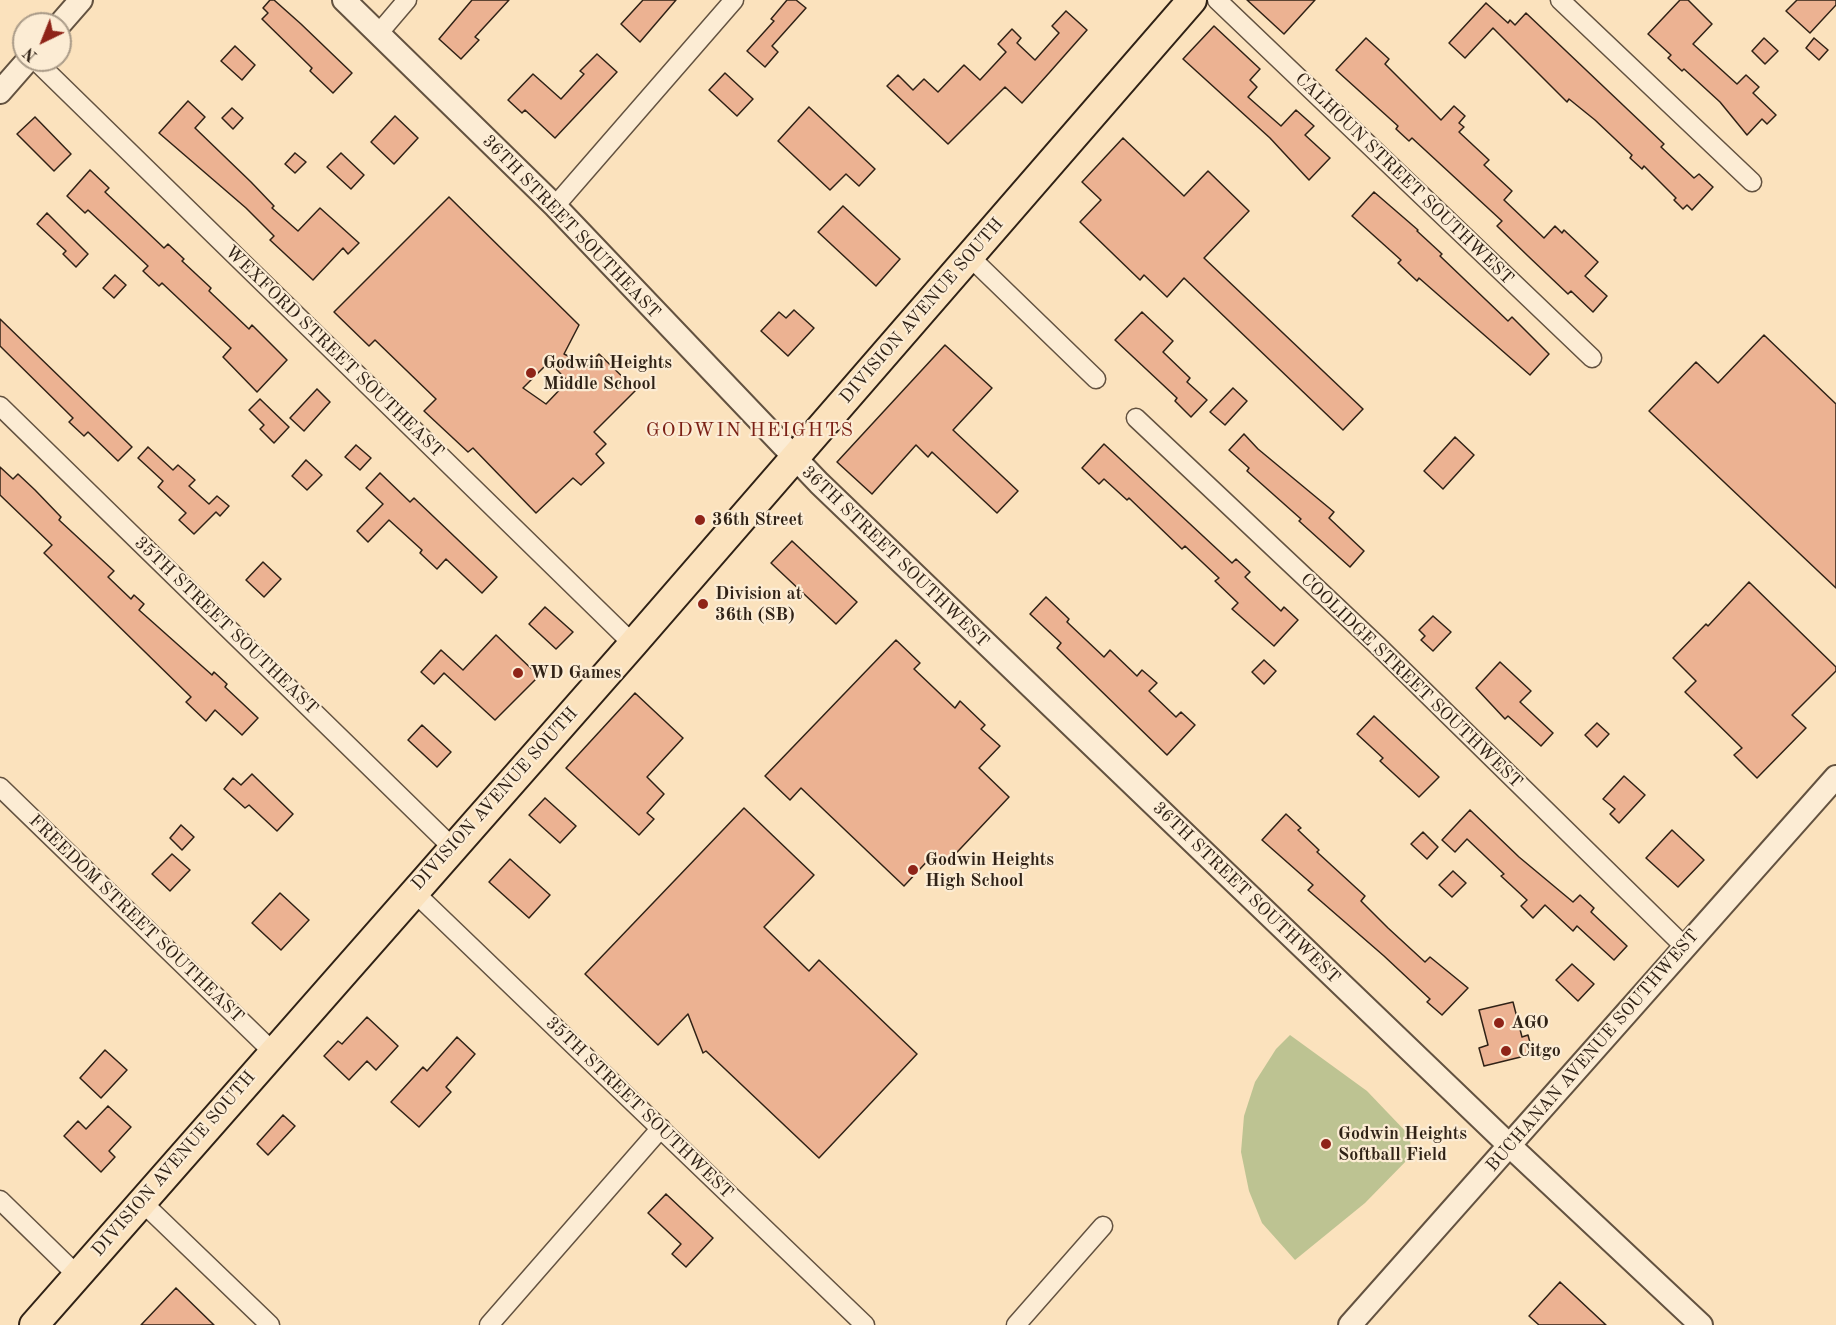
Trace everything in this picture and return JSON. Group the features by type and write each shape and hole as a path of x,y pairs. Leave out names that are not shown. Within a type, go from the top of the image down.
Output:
{"main road":[{"name":"DIVISION AVENUE SOUTH","path":"33,1325 272,1051 633,644 1192,0"}],"street":[{"path":"70,12 81,0"},
{"name":"36TH STREET SOUTHEAST","path":"344,0 555,206 794,459"},
{"path":"378,34 407,0"},
{"path":"555,206 734,0"},
{"name":"CALHOUN STREET SOUTHWEST","path":"1216,0 1592,358"},
{"path":"1560,0 1752,182"},
{"path":"0,92 18,72"},
{"name":"WEXFORD STREET SOUTHEAST","path":"47,72 633,644"},
{"path":"969,256 1096,379"},
{"name":"35TH STREET SOUTHEAST","path":"0,406 452,847"},
{"name":"COOLIDGE STREET SOUTHWEST","path":"1136,418 1378,646 1684,946"},
{"name":"36TH STREET SOUTHWEST","path":"794,459 1510,1146 1701,1325"},
{"name":"BUCHANAN AVENUE SOUTHWEST","path":"1350,1325 1836,777"},
{"name":"FREEDOM STREET SOUTHEAST","path":"0,787 272,1051"},
{"name":"35TH STREET SOUTHWEST","path":"413,891 865,1325"},
{"path":"489,1325 661,1128"},
{"path":"0,1200 77,1275"},
{"path":"142,1202 270,1325"},
{"path":"1016,1325 1103,1226"}],"green space":[{"name":"Godwin Heights Softball Field","path":"1290,1035 1367,1091 1410,1136 1411,1156 1365,1203 1295,1260 1262,1223 1249,1191 1241,1152 1244,1116 1255,1082 1276,1049"}],"building":[{"path":"270,0 274,0 301,24 352,73 333,93 310,71 312,68 262,19 268,13 263,8"},
{"path":"472,0 509,0 475,37 479,40 461,59 439,39"},
{"path":"643,0 676,0 640,42 621,24"},
{"path":"787,0 796,0 806,8 772,46 778,52 765,67 747,51 774,21 771,19"},
{"path":"1247,0 1315,0 1284,34"},
{"path":"1680,0 1688,0 1712,24 1693,44 1737,84 1746,75 1759,87 1753,93 1776,115 1767,124 1762,119 1747,135 1720,102 1684,69 1682,71 1668,58 1671,55 1648,34"},
{"path":"1797,0 1836,0 1836,5 1810,33 1786,11"},
{"path":"1486,3 1508,23 1510,20 1515,25 1526,13 1664,144 1661,147 1694,178 1699,174 1713,187 1692,210 1687,205 1683,209 1674,200 1676,198 1644,166 1642,169 1630,158 1632,155 1595,120 1569,99 1567,102 1493,28 1465,58 1449,43"},
{"path":"1066,11 1087,30 1049,73 1022,103 1005,87 948,144 887,86 898,75 913,90 924,79 938,92 964,65 980,80 1006,52 998,44 1012,29 1021,38 1017,43 1035,60 1059,33 1052,26"},
{"path":"1214,26 1260,69 1250,80 1257,87 1248,97 1281,126 1296,110 1314,126 1305,135 1330,158 1309,180 1270,138 1183,59"},
{"path":"1366,38 1389,59 1385,64 1441,120 1454,106 1465,116 1459,123 1464,127 1459,132 1489,160 1484,165 1512,191 1504,200 1544,238 1555,226 1562,233 1564,230 1598,262 1585,276 1607,296 1593,312 1571,291 1568,294 1497,226 1502,221 1412,138 1409,141 1396,129 1398,126 1336,70"},
{"path":"1764,38 1778,51 1765,64 1752,51"},
{"path":"1814,38 1828,50 1819,60 1806,48"},
{"path":"235,46 255,65 242,80 221,61"},
{"path":"597,54 617,72 555,138 525,110 522,113 508,100 533,74 561,99 584,74 580,71"},
{"path":"725,73 753,99 737,116 709,90"},
{"path":"188,101 205,117 195,128 251,182 274,206 272,208 298,231 320,208 359,243 348,254 343,248 313,280 270,240 274,236 246,208 159,133"},
{"path":"809,107 875,169 859,186 846,174 830,190 778,141"},
{"path":"232,108 243,118 233,129 222,118"},
{"path":"395,116 418,138 394,164 371,142"},
{"path":"35,117 71,154 54,171 17,134"},
{"path":"1123,138 1184,196 1208,171 1249,211 1204,258 1363,409 1343,430 1184,278 1167,297 1144,275 1140,280 1080,222 1101,200 1082,182"},
{"path":"295,153 306,162 295,173 285,164"},
{"path":"341,153 364,175 351,189 327,167"},
{"path":"90,170 109,188 105,192 164,248 168,244 184,259 182,261 211,288 209,291 249,329 252,325 287,360 257,392 223,357 231,348 162,283 159,286 143,271 148,266 88,210 85,213 67,196"},
{"path":"1374,192 1418,230 1442,254 1440,256 1508,321 1512,317 1549,354 1530,375 1419,278 1417,281 1398,263 1401,260 1352,216"},
{"path":"449,197 579,325 564,354 588,366 599,354 636,390 594,432 606,444 596,454 604,463 581,485 573,478 536,513 473,448 468,452 424,411 436,399 375,340 369,346 334,312","holes":["549,362 568,381 546,404 523,388"]},
{"path":"843,206 900,259 876,286 818,232"},
{"path":"47,213 88,254 76,267 63,254 66,251 37,224"},
{"path":"115,275 126,285 114,298 103,288"},
{"path":"794,310 814,328 788,356 761,331 779,312 786,318"},
{"path":"1142,312 1173,341 1163,352 1190,378 1187,382 1207,400 1191,417 1175,401 1177,398 1115,340"},
{"path":"0,319 132,447 118,461 88,432 84,436 69,422 73,418 0,346"},
{"path":"1764,335 1836,404 1836,588 1649,411 1696,362 1718,383"},
{"path":"945,345 992,388 953,430 1018,491 997,513 932,452 928,457 916,445 872,494 837,462"},
{"path":"1233,388 1247,401 1225,425 1210,412"},
{"path":"317,389 330,402 304,431 290,418"},
{"path":"260,399 289,427 274,443 260,429 264,425 249,410"},
{"path":"1244,434 1258,449 1334,512 1329,518 1364,551 1350,567 1247,471 1249,468 1229,450"},
{"path":"1455,437 1474,455 1443,489 1424,471"},
{"path":"1104,444 1232,563 1236,559 1250,572 1245,577 1281,611 1284,607 1298,620 1274,646 1232,609 1238,603 1215,581 1219,578 1185,546 1182,549 1129,498 1127,500 1104,479 1099,484 1082,468"},
{"path":"356,445 371,458 360,470 345,457"},
{"path":"148,447 173,470 178,465 195,480 189,486 209,504 217,496 229,506 220,516 216,512 194,534 179,520 186,513 158,487 163,481 138,458"},
{"path":"306,460 322,475 307,490 292,476"},
{"path":"0,467 13,479 18,474 35,490 61,517 59,520 114,571 108,577 131,599 134,595 144,604 139,610 212,675 214,672 227,684 225,687 258,718 242,735 215,710 206,721 186,702 191,697 44,553 52,545 0,495"},
{"path":"380,473 410,502 414,498 497,577 482,593 446,559 437,569 420,553 422,550 389,520 368,542 357,531 383,504 366,488"},
{"path":"792,541 857,602 836,624 771,563"},
{"path":"263,562 281,579 264,597 246,580"},
{"path":"1749,582 1836,667 1836,671 1792,715 1806,728 1757,778 1734,755 1742,748 1685,692 1696,681 1673,658 1706,624 1708,626"},
{"path":"1046,597 1069,619 1067,622 1104,657 1110,650 1137,676 1142,670 1157,683 1149,691 1176,717 1181,712 1195,725 1167,755 1057,648 1061,643 1030,614"},
{"path":"545,607 573,632 556,649 529,624"},
{"path":"1433,616 1451,632 1433,651 1421,640 1425,636 1419,630"},
{"path":"496,635 539,676 495,720 444,673 434,684 421,672 441,650 463,670"},
{"path":"896,640 920,663 914,669 955,708 960,701 985,725 981,729 1000,746 979,768 1009,797 945,865 934,854 904,886 801,788 790,800 765,776"},
{"path":"1264,660 1276,671 1264,684 1252,672"},
{"path":"1500,662 1531,691 1520,702 1553,733 1541,746 1508,716 1505,719 1476,688"},
{"path":"635,693 683,738 647,777 664,794 647,813 654,819 639,835 566,768"},
{"path":"1374,716 1439,777 1419,797 1380,761 1383,758 1357,734"},
{"path":"1597,723 1609,734 1597,747 1585,735"},
{"path":"422,725 451,752 437,767 408,740"},
{"path":"252,774 293,814 277,831 249,805 245,808 224,789 233,778 241,785"},
{"path":"1624,776 1645,795 1619,823 1610,814 1615,809 1603,799"},
{"path":"545,798 576,826 560,843 529,815"},
{"name":"Godwin Heights High School","path":"744,808 814,875 764,927 809,971 819,960 917,1054 819,1158 706,1051 703,1053 688,1014 658,1045 585,974"},
{"path":"1470,810 1519,857 1573,902 1580,895 1594,908 1591,912 1627,946 1614,960 1577,926 1573,931 1545,905 1533,918 1521,906 1527,900 1501,876 1504,874 1467,839 1455,852 1442,840"},
{"path":"1286,814 1301,828 1298,830 1319,850 1317,852 1365,896 1361,901 1388,928 1425,962 1430,957 1468,988 1442,1015 1427,1002 1430,999 1384,956 1308,890 1313,885 1262,840"},
{"path":"181,825 194,837 182,850 170,838"},
{"path":"1672,830 1704,860 1678,887 1646,858"},
{"path":"1423,832 1438,847 1427,859 1411,844"},
{"path":"172,854 190,870 170,891 152,874"},
{"path":"510,859 550,895 529,918 489,882"},
{"path":"1453,871 1466,883 1452,897 1439,885"},
{"path":"280,893 309,920 281,950 252,923"},
{"path":"1572,964 1594,984 1578,1001 1556,980"},
{"path":"1513,1002 1522,1037 1528,1035 1533,1054 1484,1066 1479,1048 1488,1045 1479,1010"},
{"path":"367,1017 398,1046 376,1070 367,1061 349,1080 324,1056 338,1041 342,1044"},
{"path":"457,1037 475,1054 446,1087 451,1092 419,1127 391,1102 423,1067 427,1071"},
{"path":"105,1050 127,1070 101,1098 80,1078"},
{"path":"108,1106 131,1127 109,1151 115,1157 101,1172 64,1136 78,1121 86,1129"},
{"path":"283,1115 295,1126 268,1155 257,1144"},
{"path":"666,1194 713,1238 686,1267 672,1254 681,1244 648,1213"},
{"path":"1560,1282 1606,1325 1539,1325 1529,1316"},
{"path":"176,1288 214,1325 141,1325"}],"place":[{"name":"Godwin Heights Middle School","path":"531,373"},
{"name":"36th Street","path":"700,520"},
{"name":"Division at 36th (SB)","path":"703,604"},
{"name":"WD Games","path":"518,673"},
{"name":"Godwin Heights High School","path":"913,870"},
{"name":"AGO","path":"1499,1023"},
{"name":"Citgo","path":"1506,1051"},
{"name":"Godwin Heights Softball Field","path":"1326,1144"}],"district":[{"name":"GODWIN HEIGHTS","path":"750,431"}]}
